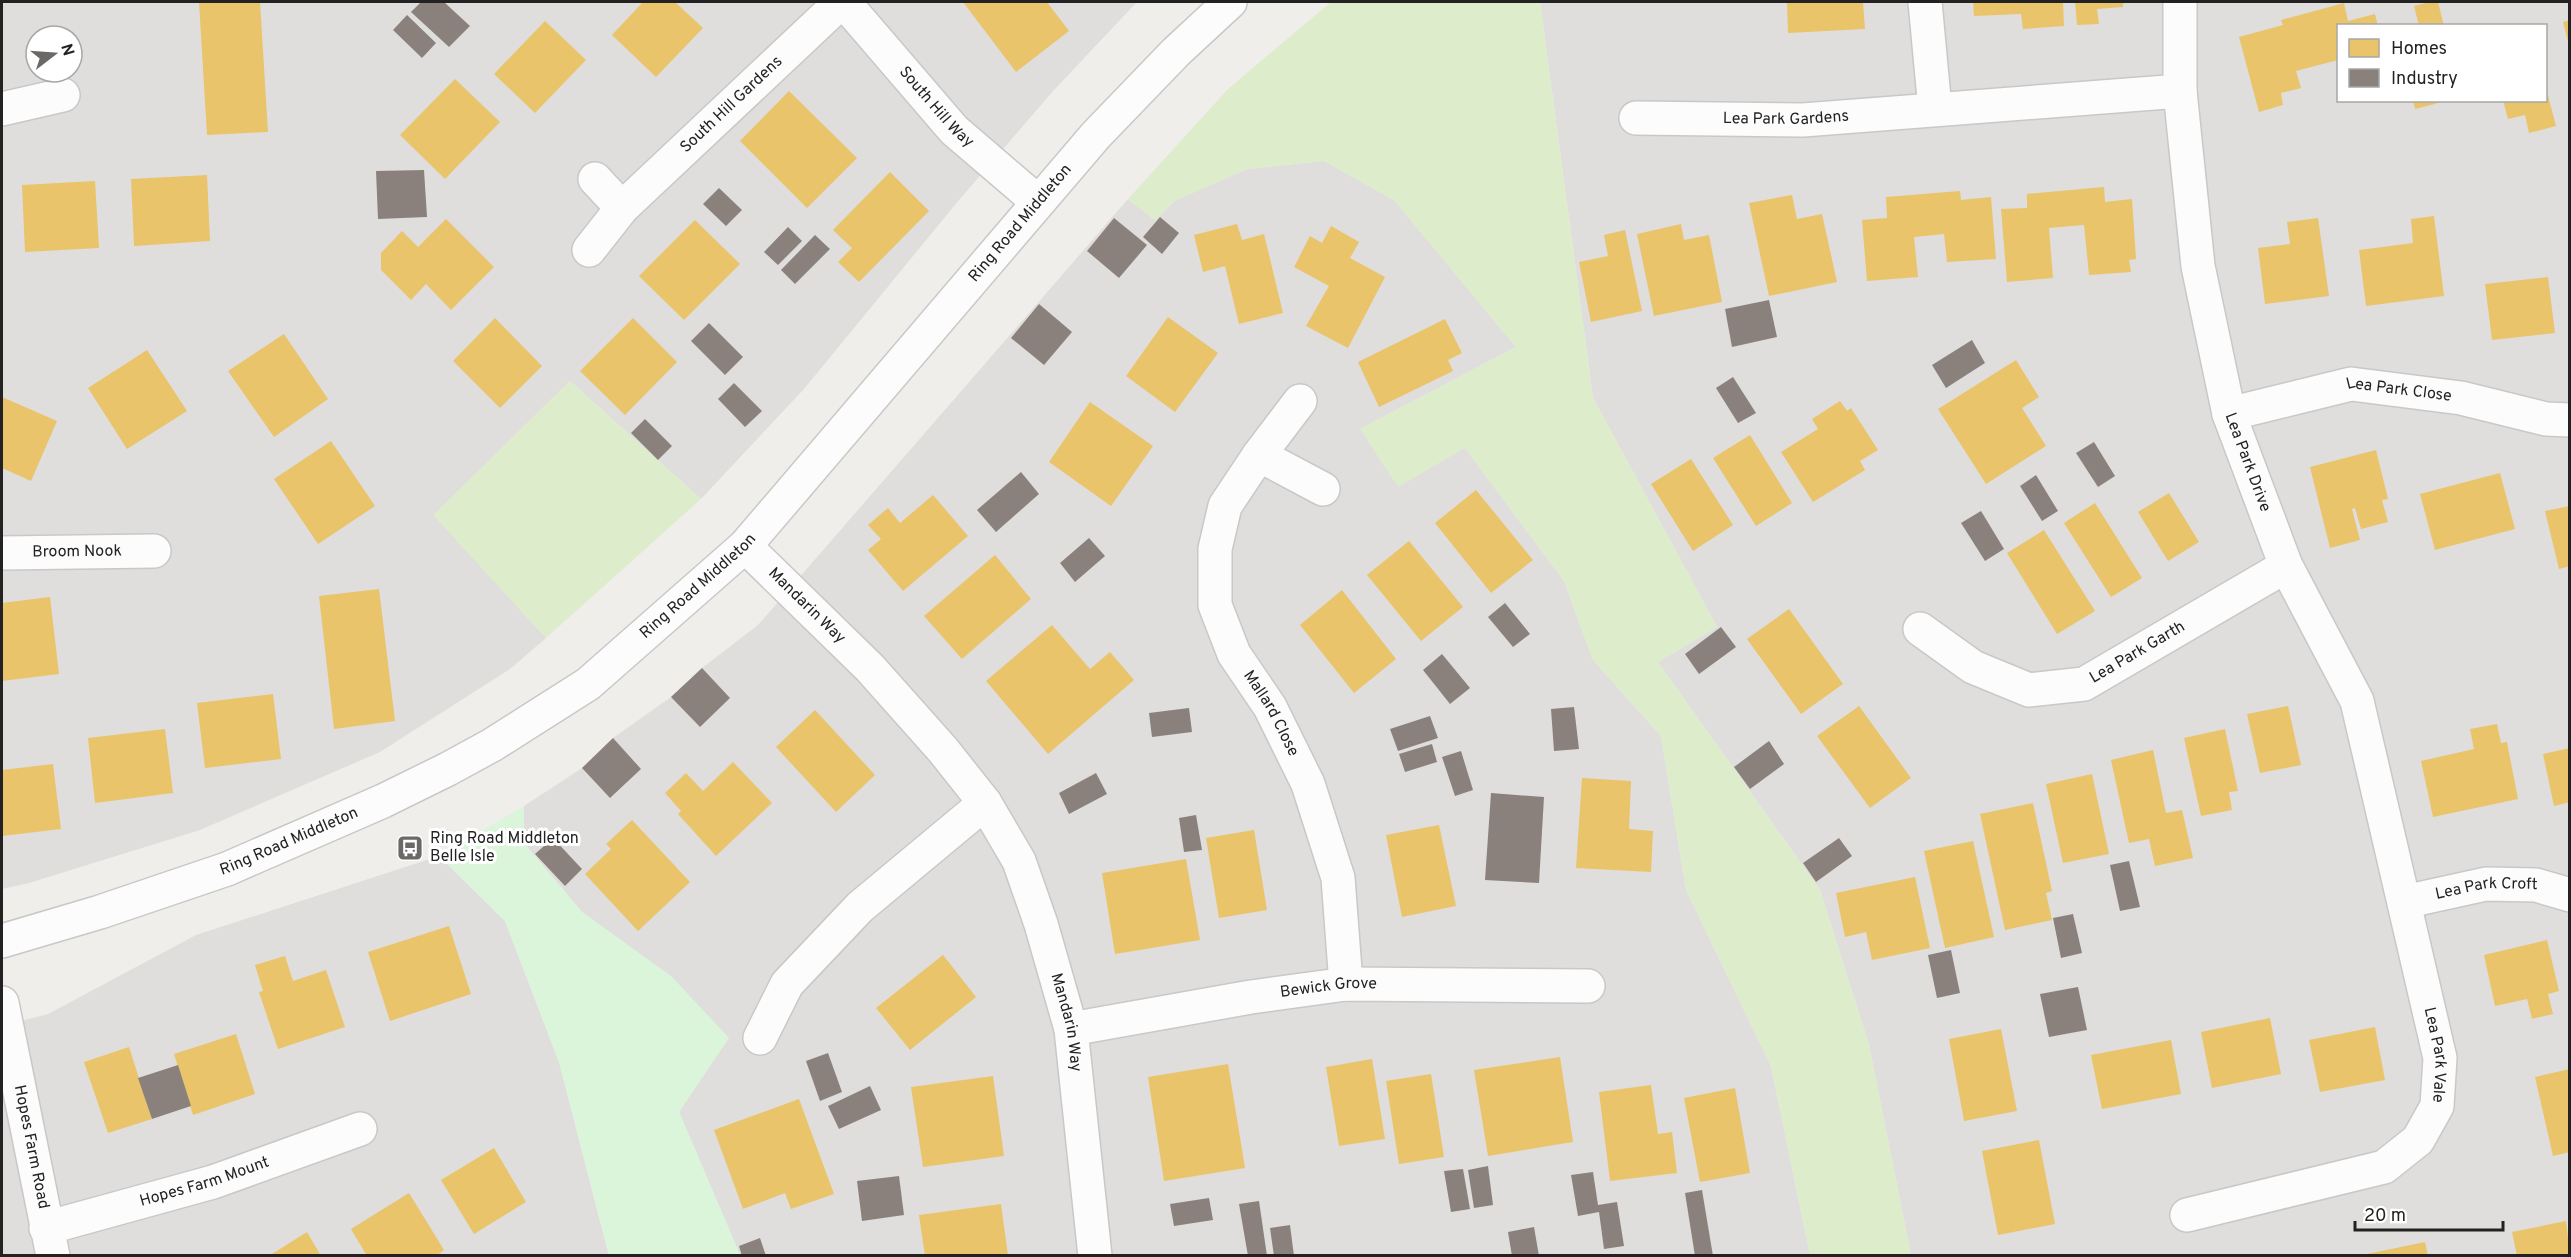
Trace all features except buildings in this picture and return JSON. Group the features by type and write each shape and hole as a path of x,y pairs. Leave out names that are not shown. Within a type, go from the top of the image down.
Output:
{"street":[{"name":"South Hill Way","path":"843,2 954,130 1038,202"},
{"name":"South Hill Gardens","path":"589,250 622,208 843,2"},
{"name":"Ring Road Middleton","path":"2,941 100,912 227,869 383,801 448,769 588,684 745,546 1096,135 1160,68 1230,2"},
{"path":"1925,2 1935,109"},
{"name":"Lea Park Drive","path":"2180,2 2180,92 2198,266 2229,414 2286,566 2357,701 2404,902"},
{"name":"Lea Park Gardens","path":"1636,118 1803,120 2180,92"},
{"path":"2,109 63,95"},
{"path":"595,180 622,208"},
{"name":"Lea Park Close","path":"2229,414 2351,384 2462,398 2546,419 2570,420"},
{"name":"Mallard Close","path":"1300,401 1259,455 1226,506 1215,549 1215,605 1234,654 1270,707 1308,784 1338,878 1346,984"},
{"path":"1259,455 1323,489"},
{"name":"Mandarin Way","path":"745,546 870,668 943,750 985,803 1019,861 1041,924 1071,1029 1095,1256"},
{"name":"Broom Nook","path":"2,553 154,551"},
{"name":"Lea Park Garth","path":"1920,629 1973,667 2029,690 2084,684 2286,566"},
{"path":"760,1038 787,984 860,907 985,803"},
{"name":"Lea Park Croft","path":"2404,902 2486,884 2536,885 2570,895"},
{"name":"Lea Park Vale","path":"2187,1215 2384,1167 2418,1140 2437,1106 2440,1058 2404,902"},
{"name":"Bewick Grove","path":"1071,1029 1251,997 1346,984 1588,986"},
{"name":"Hopes Farm Road","path":"2,1004 49,1242"},
{"name":"Hopes Farm Mount","path":"49,1242 360,1129"}],"shaded area":[{"path":"2,2 1137,2 1054,90 959,200 804,389 701,499 570,381 434,515 546,638 510,669 380,752 200,830 29,883 2,889"},
{"path":"1540,2 2569,2 2569,1255 1911,1255 1869,1045 1820,890 1658,662 1717,627 1593,398"},
{"path":"1324,161 1394,200 1516,347 1360,429 1465,448 1564,581 1593,660 1661,736 1686,890 1771,1066 1810,1255 740,1255 679,1112 672,977 582,912 524,843 524,806 582,768 613,738 671,697 702,668 758,625 1128,199 1155,220 1174,201 1247,169"},
{"path":"439,856 505,921 559,1062 609,1256 2,1256 2,1026 48,1014 196,935"}],"green space":[{"path":"1331,2 1540,2 1593,398 1717,627 1658,662 1820,890 1869,1045 1911,1255 1810,1255 1771,1066 1686,890 1661,736 1593,660 1564,581 1465,448 1398,487 1360,429 1516,347 1394,200 1324,161 1247,169 1174,201 1155,220 1128,199 1228,89"},
{"path":"570,381 701,499 546,638 433,515"},
{"path":"524,806 524,844 582,912 672,977 729,1038 679,1112 740,1255 609,1255 559,1062 505,921 439,856"}],"place":[{"name":"Ring Road Middleton Belle Isle","path":"410,848"}]}
